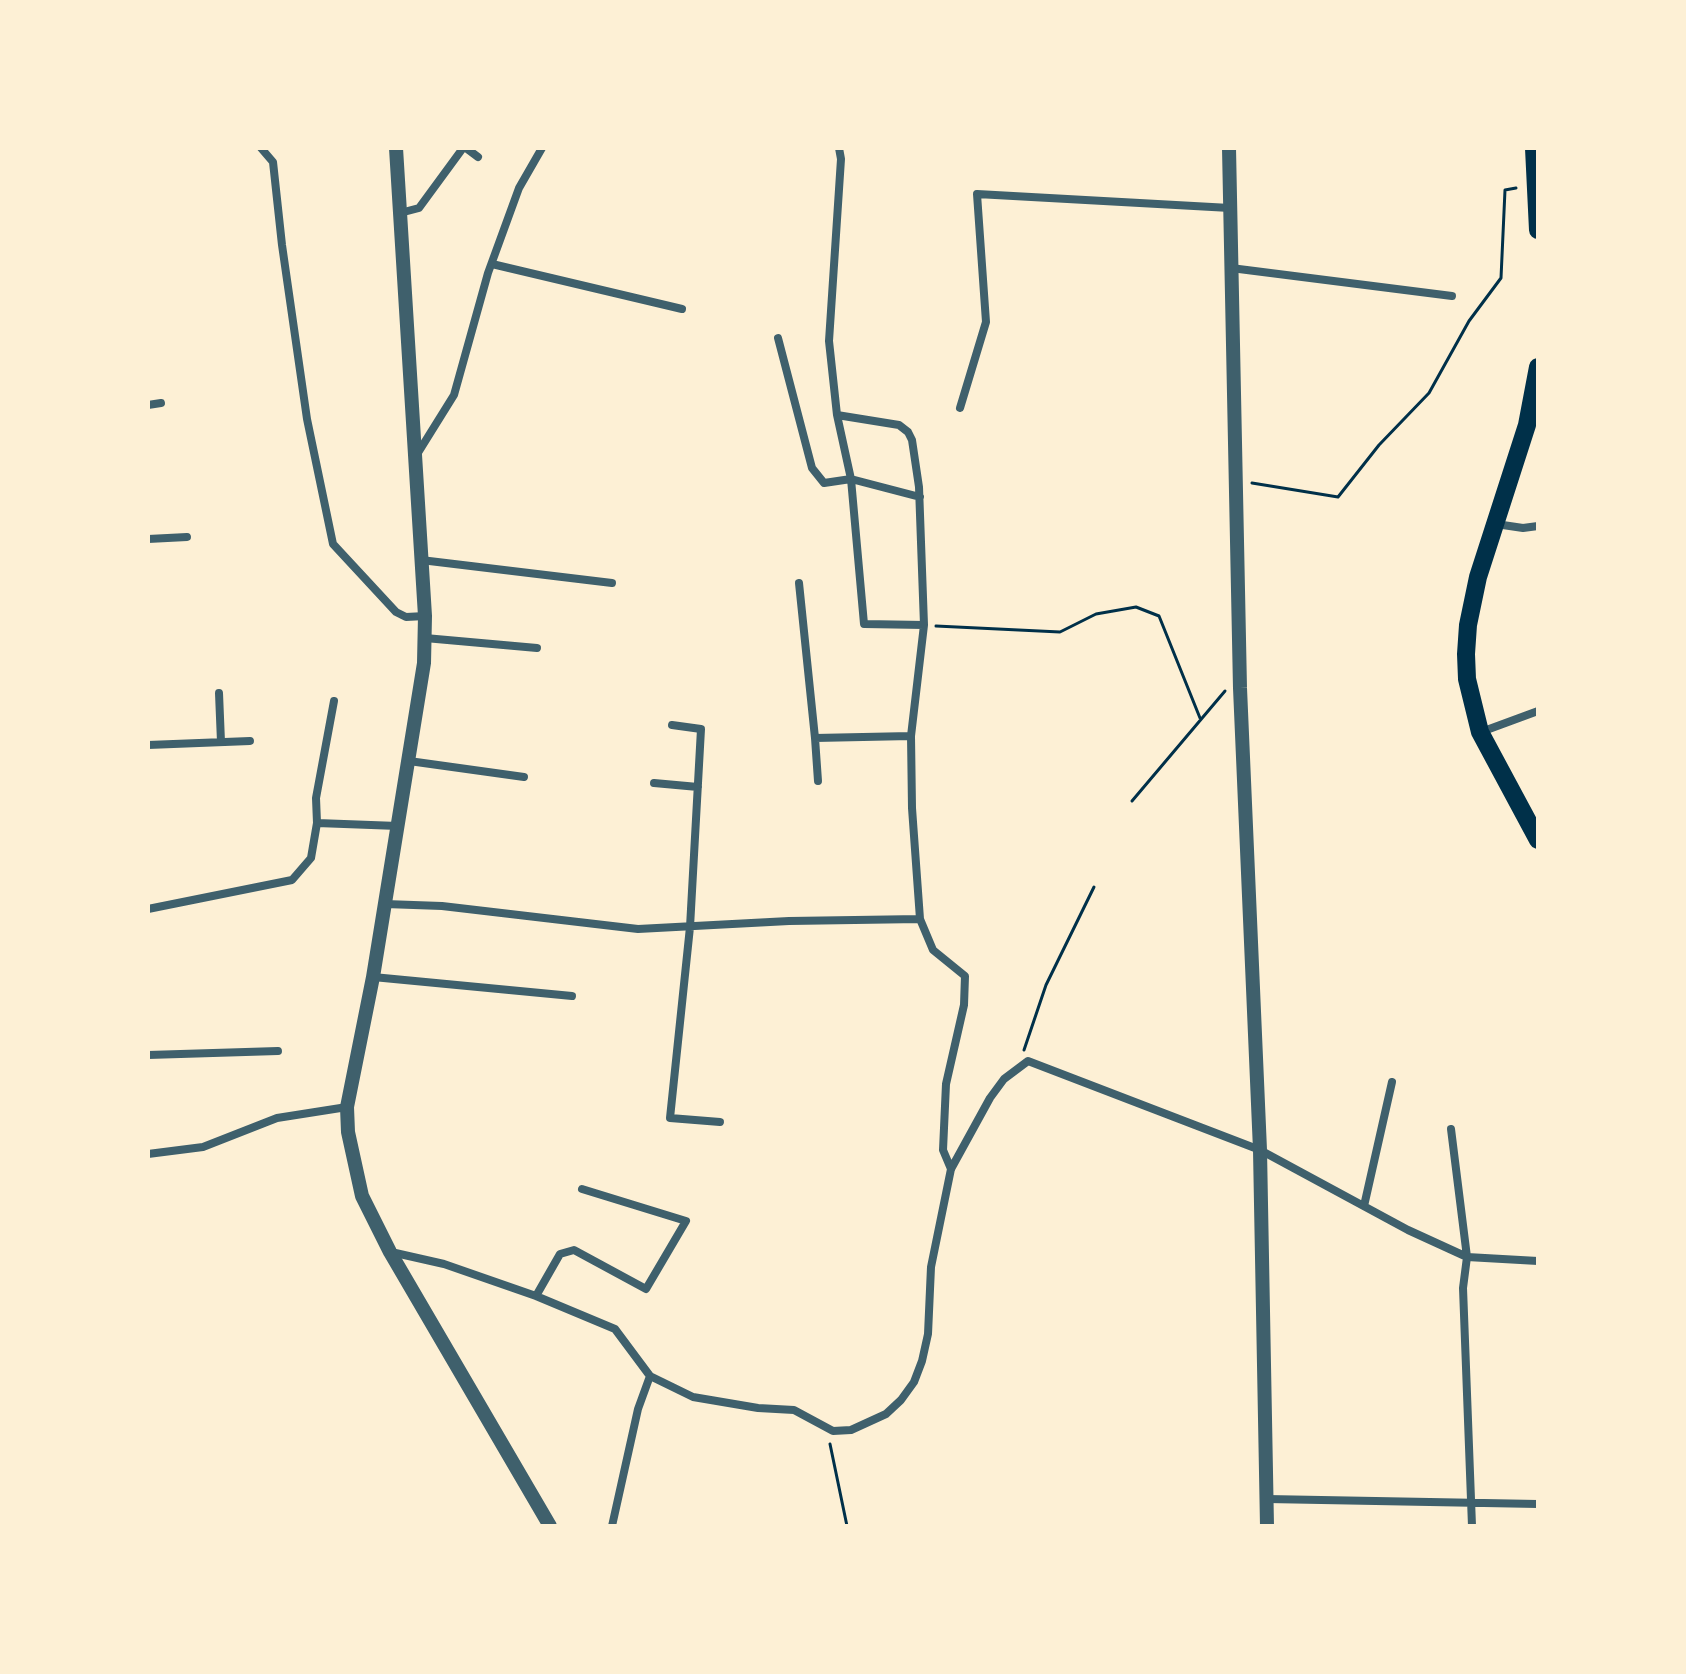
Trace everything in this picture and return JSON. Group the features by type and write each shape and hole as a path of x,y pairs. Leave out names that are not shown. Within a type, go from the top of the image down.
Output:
{"highway":[{"path":"1534,148 1538,230"},
{"path":"1538,367 1527,425 1478,577 1468,625 1467,679 1480,732 1538,840"}],"street":[{"path":"261,148 273,162 309,433 333,544 396,612 406,617 425,616"},
{"path":"396,148 425,616 424,663 373,977 347,1107 348,1132 362,1196 390,1252 550,1526"},
{"path":"400,213 419,208 464,148 478,157"},
{"path":"415,459 454,395 492,264 519,188 542,148"},
{"path":"839,148 841,159 829,341 837,415 851,479 864,624 924,625"},
{"path":"1229,148 1240,675 1260,1150 1267,1526"},
{"path":"960,408 986,322 977,194 1230,208"},
{"path":"492,264 682,309"},
{"path":"1231,268 1452,296"},
{"path":"778,338 812,468 824,483 851,479 920,497"},
{"path":"148,405 161,403"},
{"path":"837,415 899,425 912,440 920,497 924,625 911,736 912,808 920,919 933,950 965,976 964,1005 946,1084 943,1150 951,1169"},
{"path":"1495,524 1523,528 1538,526"},
{"path":"148,539 187,537"},
{"path":"421,560 612,583"},
{"path":"799,583 818,781"},
{"path":"425,638 537,648"},
{"path":"219,693 221,742"},
{"path":"148,909 292,880 311,858 317,823 316,798 334,701"},
{"path":"1480,732 1538,711"},
{"path":"672,725 701,729 690,927 670,1118 720,1122"},
{"path":"815,738 911,736"},
{"path":"148,745 250,741"},
{"path":"409,761 524,777"},
{"path":"654,783 698,787"},
{"path":"317,823 398,826"},
{"path":"385,904 442,906 638,929 789,921 920,919"},
{"path":"373,977 572,996"},
{"path":"148,1055 278,1051"},
{"path":"390,1252 444,1264 536,1296 615,1329 650,1376 693,1397 758,1408 794,1410 833,1431 851,1430 878,1418 901,1400 914,1382 928,1334 931,1267 951,1169 990,1098 1004,1079 1028,1061 1260,1150 1408,1230 1467,1257 1538,1261"},
{"path":"1364,1206 1392,1082"},
{"path":"148,1154 203,1147 277,1118 347,1107"},
{"path":"1451,1129 1467,1257 1463,1288 1472,1526"},
{"path":"536,1296 560,1254 574,1250 646,1289 686,1221 582,1189"},
{"path":"612,1526 635,1422 650,1376"},
{"path":"1267,1499 1538,1504"}],"path":[{"path":"1237,481 1338,497 1379,445 1429,393 1469,321 1501,278 1505,190 1535,184"},
{"path":"924,625 1060,632 1096,614 1136,607 1159,616 1200,718"},
{"path":"1132,801 1240,675"},
{"path":"1019,1065 1046,985 1094,887"},
{"path":"827,1428 847,1526"}]}
